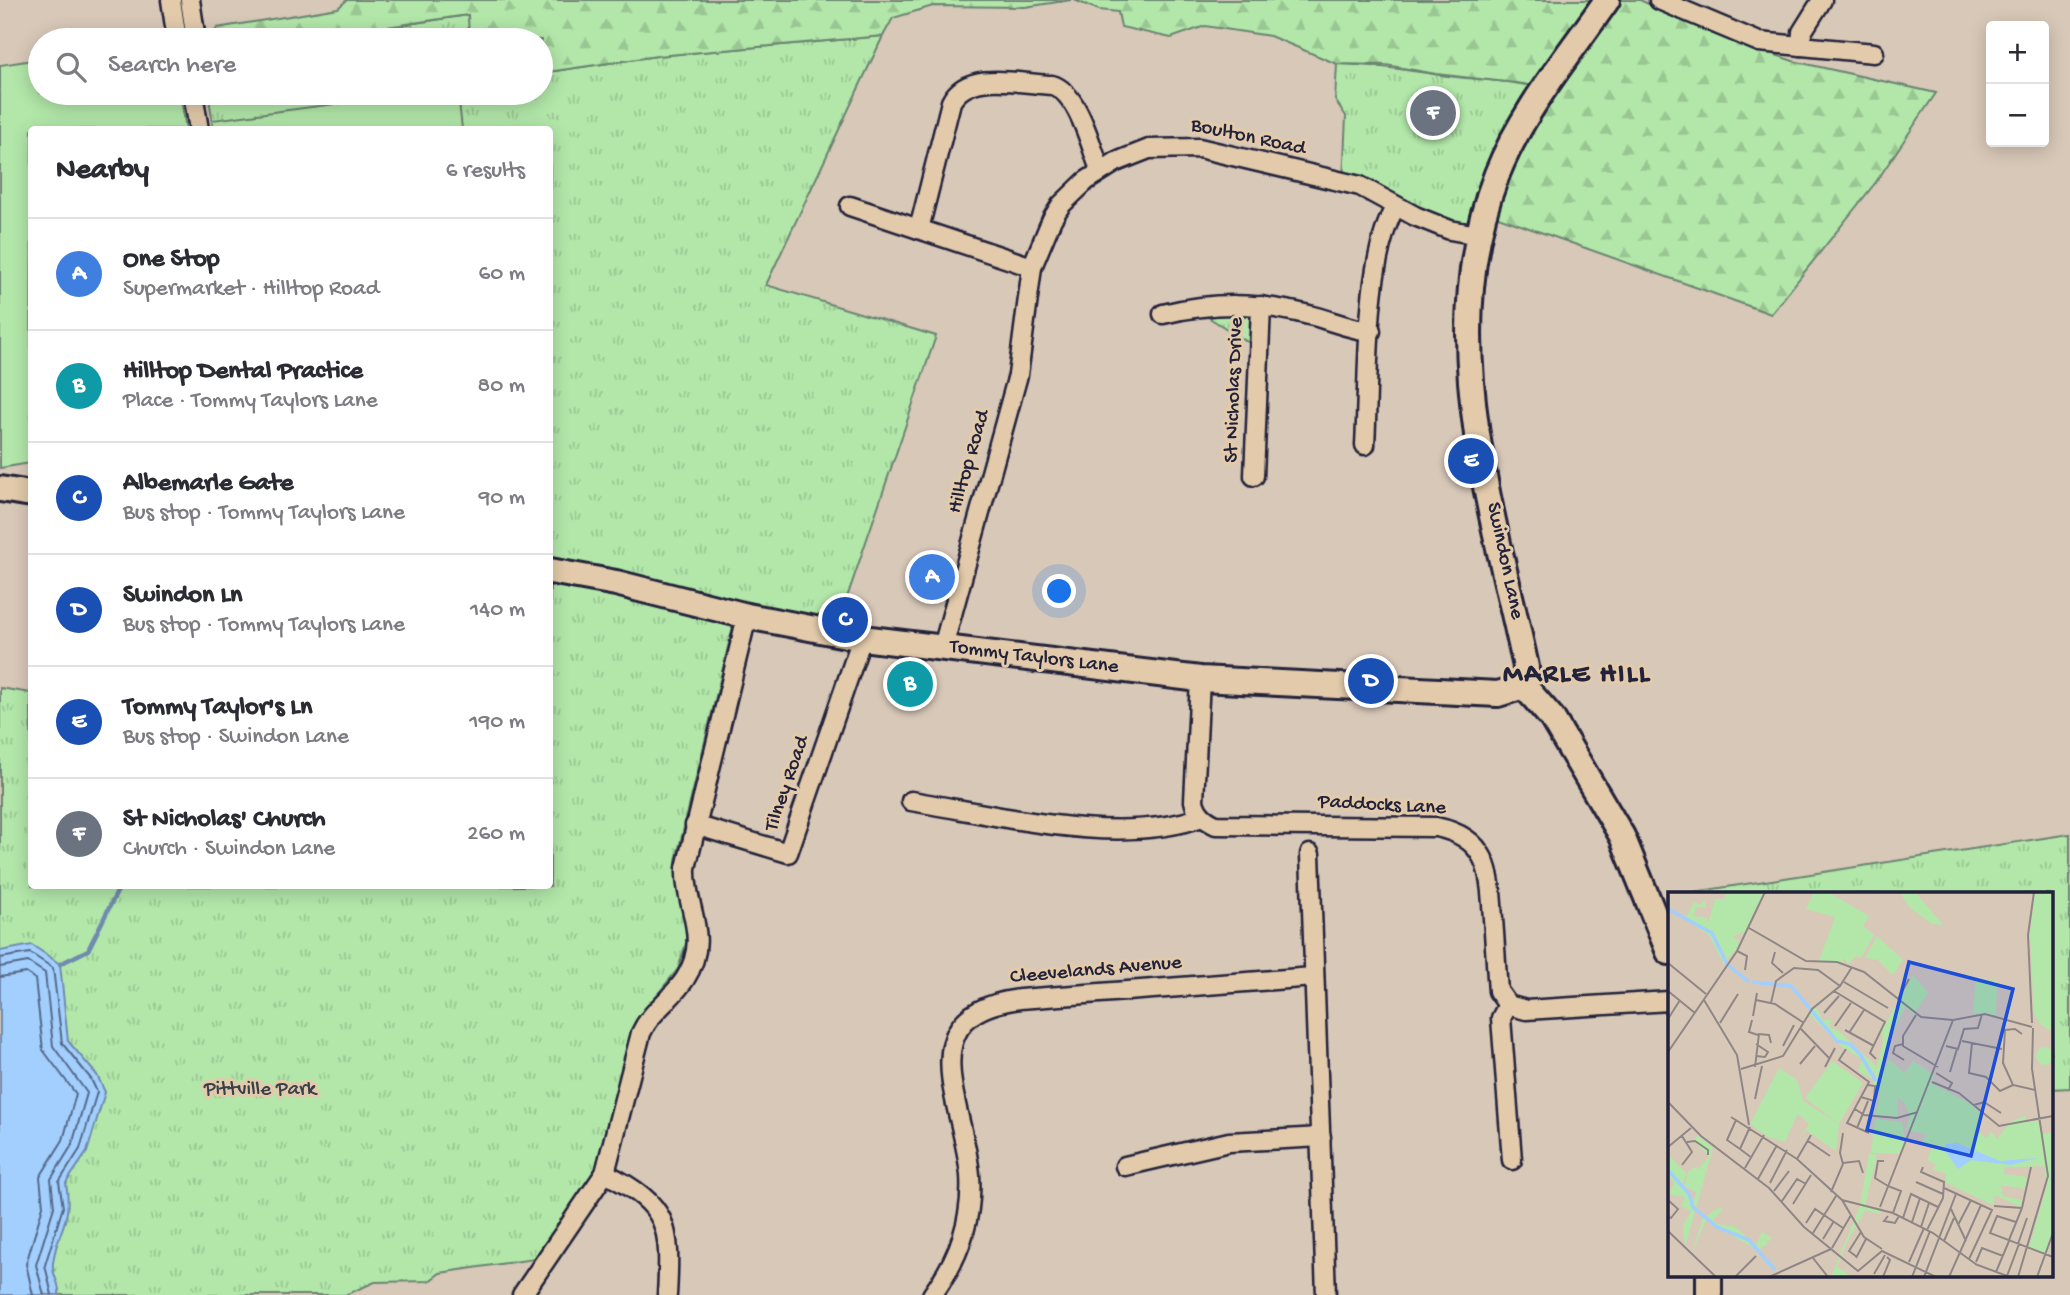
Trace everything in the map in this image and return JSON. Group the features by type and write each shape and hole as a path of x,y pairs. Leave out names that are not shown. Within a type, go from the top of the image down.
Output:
{"street":[{"path":"171,0 175,28"},
{"path":"190,0 194,28"},
{"name":"Swindon Lane","path":"1524,686 1526,667 1472,398 1469,303 1478,234 1497,173 1510,146 1607,0"},
{"path":"1659,0 1759,42 1874,53"},
{"path":"1801,46 1802,32 1822,0"},
{"path":"919,229 951,102 959,90 973,82 1052,85 1062,89 1071,99 1100,170"},
{"path":"195,105 198,126"},
{"name":"Boulton Road","path":"1028,286 1044,235 1061,205 1100,170 1149,149 1199,148 1360,186 1395,207 1450,230 1478,234"},
{"path":"850,206 1032,267"},
{"path":"1365,445 1379,246 1395,207"},
{"name":"Hilltop Road","path":"943,647 1018,375 1026,328 1028,286"},
{"name":"St Nicholas Drive","path":"1163,314 1219,303 1261,306 1315,316 1350,330 1371,331"},
{"name":"St Nicholas Drive","path":"1254,476 1261,306"},
{"path":"0,489 28,493"},
{"name":"Tommy Taylors Lane","path":"553,572 616,583 747,616 862,638 1200,678 1498,694 1524,686"},
{"path":"522,1295 605,1173 641,1033 648,1019 684,980 695,952 696,922 686,878 695,825 747,616"},
{"name":"Tilney Road","path":"695,825 788,853 862,638"},
{"path":"911,801 1112,830 1175,827 1202,817 1194,802 1200,678"},
{"path":"1524,686 1552,719 1622,836 1668,950"},
{"name":"Paddocks Lane","path":"1202,817 1216,825 1436,827 1467,839 1482,855 1490,874 1498,991 1508,1005 1501,1018 1512,1160"},
{"path":"1310,854 1326,1295"},
{"name":"Cleevelands Avenue","path":"932,1295 958,1250 968,1213 968,1158 948,1066 956,1035 970,1017 988,1005 1010,1000 1314,977"},
{"path":"1508,1005 1526,1010 1668,1001"},
{"path":"1125,1166 1229,1142 1321,1137"},
{"path":"605,1173 640,1192 662,1219 668,1247 667,1295"}],"green space":[{"path":"347,0 1071,0 1025,7 933,6 893,18 883,36 657,56 553,71 553,28 469,28 468,15 380,28 217,28 338,8"},
{"path":"1074,0 1640,0 1711,33 1793,61 1936,93 1876,182 1771,314 1484,212 1544,90 1524,84 1386,65 1337,64 1270,36 1205,26 1171,38 1121,27 1118,12 1099,10"},
{"path":"469,15 469,28 381,28"},
{"name":"Pittville Park","path":"883,36 766,285 936,336 838,624 738,606 676,860 677,887 686,917 686,943 678,969 635,1022 599,1166 540,1258 440,1273 429,1281 375,1282 345,1295 0,1295 0,688 28,693 28,889 553,889 553,126 214,126 210,105 553,105 553,71 657,56"},
{"path":"28,61 28,105 182,105 186,126 28,126 28,463 0,468 0,65"},
{"path":"1337,64 1505,82 1545,90 1478,235 1343,182 1346,116 1335,100"},
{"path":"327,105 459,105 462,126 213,126 212,120"},
{"path":"1247,313 1254,323 1254,346 1203,314"},
{"path":"2070,834 2070,1088 2052,1089 2052,892 1694,892"}],"water":[{"path":"32,945 60,964 68,1041 97,1075 105,1092 87,1152 66,1183 66,1217 53,1263 59,1295 0,1295 0,951"}],"waterway":[{"path":"60,964 88,950 118,889"}],"place":[{"name":"St Nicholas' Church","path":"1433,113"},
{"name":"Tommy Taylor's Ln","path":"1471,461"},
{"name":"One Stop","path":"932,577"},
{"name":"Albemarle Gate","path":"845,620"},
{"name":"Swindon Ln","path":"1371,681"},
{"name":"Hilltop Dental Practice","path":"910,684"}],"district":[{"name":"MARLE HILL","path":"1577,675"}]}
